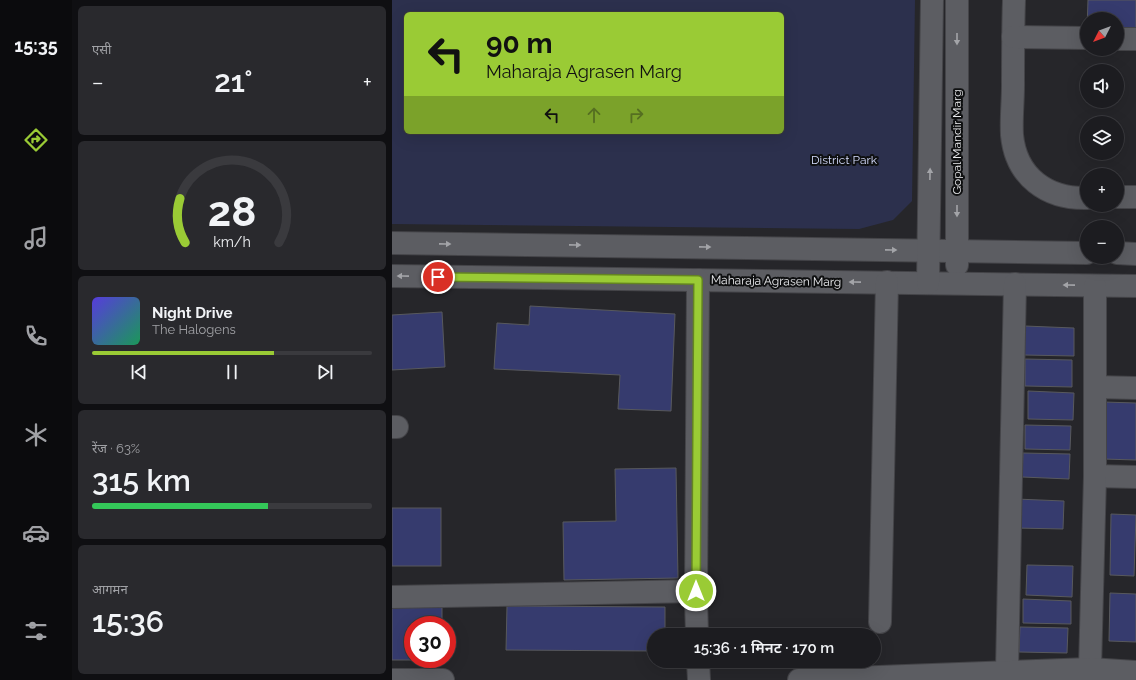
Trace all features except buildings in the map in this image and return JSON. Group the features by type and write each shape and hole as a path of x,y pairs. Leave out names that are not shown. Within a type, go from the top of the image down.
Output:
{"street":[{"path":"928,283 932,0"},
{"name":"Gopal Mandir Marg","path":"956,283 957,0"},
{"path":"1014,0 1012,135 1018,159 1032,181 1053,194 1080,198"},
{"path":"1013,37 1080,38"},
{"path":"1124,39 1136,39"},
{"path":"1124,197 1136,197"},
{"path":"392,243 1080,253"},
{"path":"1124,253 1136,254"},
{"name":"Maharaja Agrasen Marg","path":"392,276 1136,286"},
{"path":"697,628 698,280"},
{"path":"880,622 887,282"},
{"path":"1007,671 1015,284"},
{"path":"1090,669 1095,476 1095,286"},
{"path":"1095,387 1136,388"},
{"path":"1095,476 1136,477"},
{"path":"392,597 696,591"},
{"path":"698,668 699,680"},
{"path":"799,680 959,677 1007,671 1090,669 1136,672"},
{"path":"392,680 443,680"}],"green space":[{"name":"District Park","path":"392,0 915,0 912,201 893,220 859,229 392,224"}],"route":[{"path":"438,277 698,280 696,591"}]}
